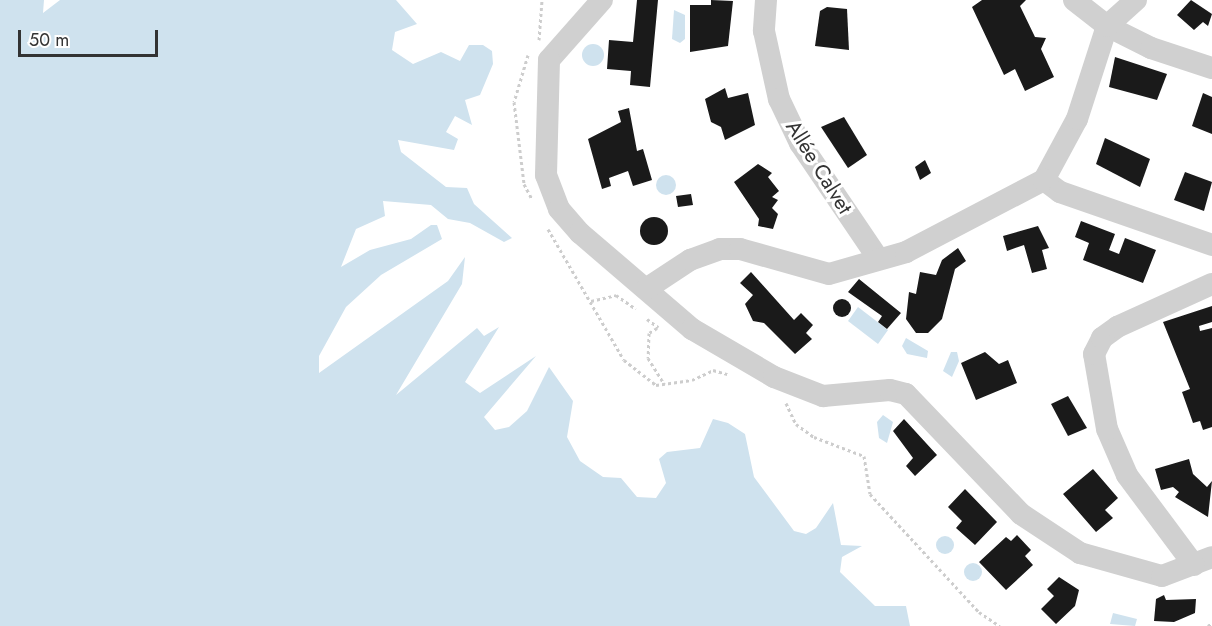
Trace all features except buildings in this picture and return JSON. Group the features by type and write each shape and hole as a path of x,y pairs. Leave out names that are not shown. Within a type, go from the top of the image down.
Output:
{"street":[{"path":"602,0 552,51 546,175 567,221 646,289 664,319 735,357 810,394 890,390 906,394 1021,514 1080,553 1162,576 1203,561 1127,475 1107,429 1094,354 1101,338 1117,327 1212,284"},
{"name":"Allée Calvet","path":"766,0 764,31 779,99 800,143 878,258"},
{"path":"1074,0 1107,26 1212,68"},
{"path":"646,289 690,260 720,249 740,249 829,274 925,243 983,207 1044,180 1077,119 1107,26 1136,0"},
{"path":"1044,180 1059,192 1212,245"}],"path":[{"path":"591,301 616,295 664,319 649,333 648,358 664,384"},
{"path":"920,545 979,612 1000,626"},
{"path":"1208,626 1212,622"}],"water":[{"path":"0,0 44,0 43,13 60,0 396,0 417,24 395,32 392,50 413,64 441,52 460,61 469,45 483,45 492,51 493,64 480,95 465,100 472,125 455,116 446,132 458,139 454,150 398,140 401,152 446,187 467,188 474,204 512,238 504,242 470,223 448,219 431,205 383,201 385,216 356,229 341,267 370,250 411,239 431,225 437,225 442,239 381,275 346,307 319,356 319,373 448,281 465,257 462,284 396,395 477,328 484,336 499,327 465,382 480,393 536,356 484,417 495,430 509,427 527,411 549,367 573,401 567,437 580,461 603,477 621,478 637,497 656,498 666,483 659,459 667,452 700,448 713,419 728,423 745,434 754,477 794,531 806,534 816,528 833,503 841,545 862,546 842,557 840,572 875,606 906,606 910,626 0,626"},
{"path":"674,10 685,15 685,39 680,43 672,39"},
{"path":"593,44 601,47 604,55 601,63 593,66 585,63 582,55 585,47"},
{"path":"666,175 673,178 676,185 673,192 666,195 659,192 656,185 659,178"},
{"path":"858,307 888,330 878,344 848,321"},
{"path":"906,338 928,351 927,358 907,354 902,346"},
{"path":"951,352 957,352 959,361 952,377 943,371"},
{"path":"883,415 893,422 887,443 879,438 877,422"},
{"path":"941,536 949,536 954,541 952,552 941,554 936,549 936,541"},
{"path":"973,563 979,566 982,572 979,578 973,581 967,578 964,572 967,566"},
{"path":"1113,613 1137,619 1135,626 1110,624"}]}
